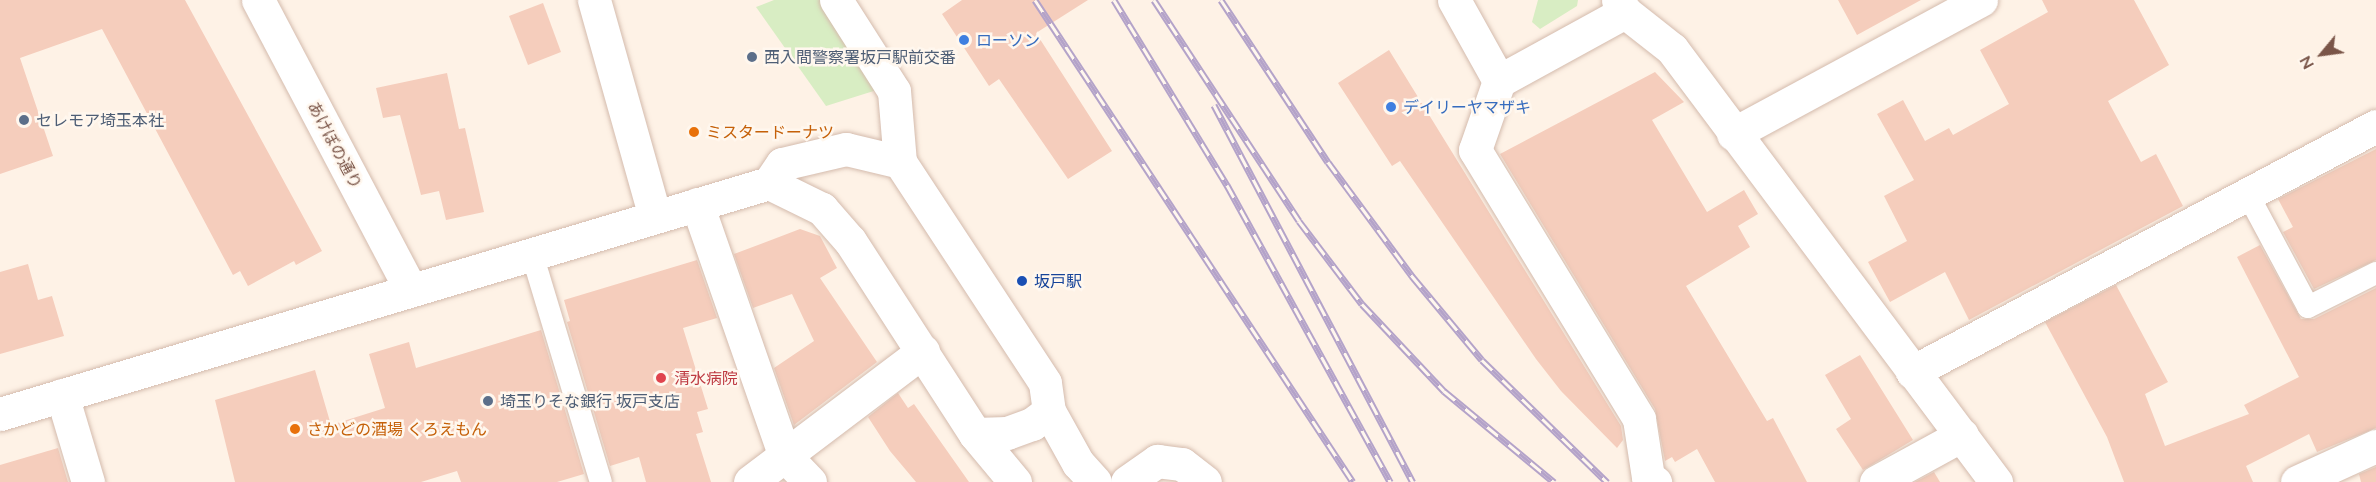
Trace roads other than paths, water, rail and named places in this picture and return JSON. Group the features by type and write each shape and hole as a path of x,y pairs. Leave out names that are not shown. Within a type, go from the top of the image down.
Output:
{"street":[{"name":"あけぼの通り","path":"258,0 411,290"},
{"path":"594,0 655,217"},
{"path":"836,0 894,91 900,162 1045,383 1049,411 1078,464 1095,482"},
{"path":"1454,0 1499,81"},
{"path":"1733,134 1981,0"},
{"path":"1655,482 1648,477 1639,419 1475,150 1499,81 1622,6 1672,49 1733,134 1996,482"},
{"path":"1912,372 2376,126"},
{"path":"0,414 769,183 782,164 846,149 900,162"},
{"path":"769,183 822,209 850,241 975,434 1016,482"},
{"path":"697,204 785,456 810,482"},
{"path":"750,482 923,351"},
{"path":"62,395 88,482"},
{"path":"975,434 1007,433 1032,424 1049,411"},
{"path":"1876,482 1962,435"},
{"path":"2297,482 2338,473 2376,446"},
{"path":"1127,482 1157,461 1182,464 1205,482"}],"lane":[{"path":"2247,193 2308,307 2376,273"},
{"path":"532,254 601,482"}],"railway":[{"path":"1035,0 1353,482"},
{"path":"1114,0 1227,185 1390,482"},
{"path":"1154,0 1299,221 1362,304 1444,391 1554,482"},
{"path":"1221,0 1328,162 1412,276 1482,360 1607,482"},
{"path":"1214,105 1413,482"}],"place":[{"name":"ローソン","path":"964,40"},
{"name":"西入間警察署坂戸駅前交番","path":"752,57"},
{"name":"デイリーヤマザキ","path":"1391,107"},
{"name":"セレモア埼玉本社","path":"24,120"},
{"name":"ミスタードーナツ","path":"694,132"},
{"name":"坂戸駅","path":"1022,281"},
{"name":"清水病院","path":"661,378"},
{"name":"埼玉りそな銀行 坂戸支店","path":"488,401"},
{"name":"さかどの酒場 くろえもん","path":"295,429"}]}
